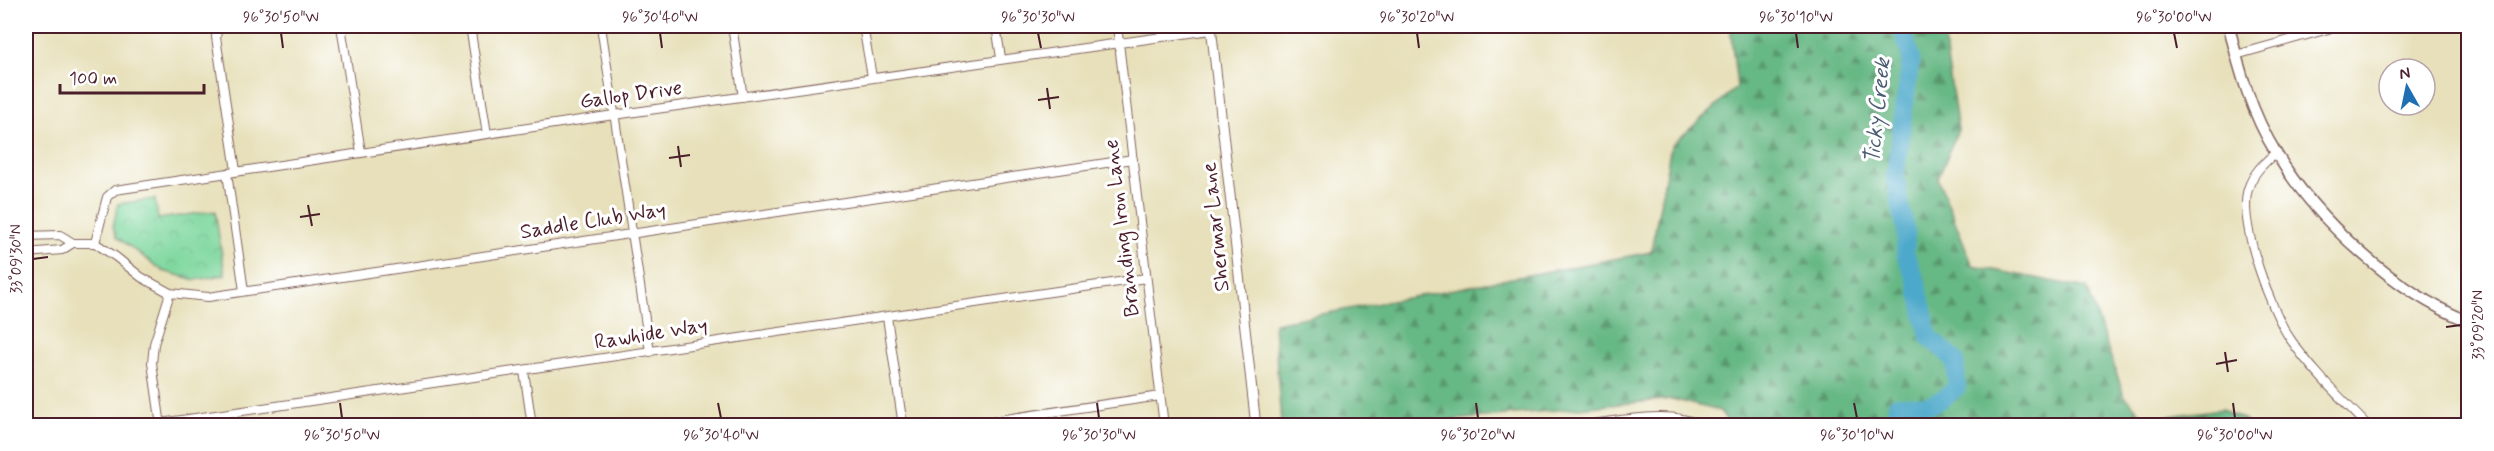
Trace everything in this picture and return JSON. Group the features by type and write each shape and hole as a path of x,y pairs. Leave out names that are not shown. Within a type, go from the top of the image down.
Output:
{"main road":[{"path":"2229,26 2236,55 2257,115 2275,153 2297,184 2333,226 2389,276 2443,311 2469,321"}],"street":[{"path":"341,26 362,152"},
{"path":"470,26 487,134"},
{"path":"601,26 650,352"},
{"path":"732,26 743,97"},
{"path":"863,26 872,77"},
{"path":"996,26 1001,58"},
{"name":"Branding Iron Lane","path":"1117,26 1164,426"},
{"path":"2236,55 2339,26"},
{"path":"220,28 236,171"},
{"name":"Gallop Drive","path":"95,243 107,197 115,190 1211,28"},
{"name":"Shermar Lane","path":"1211,28 1256,426"},
{"path":"2275,153 2256,171 2247,191 2248,222 2270,299 2290,340 2314,370 2368,426"},
{"name":"Saddle Club Way","path":"95,243 116,256 141,277 170,294 208,297 1132,159"},
{"path":"227,173 244,291"},
{"path":"26,237 60,235 74,243 95,243"},
{"path":"26,253 62,250 74,243"},
{"name":"Rawhide Way","path":"161,424 1146,278"},
{"path":"161,424 152,363 154,344 170,294"},
{"path":"887,317 903,426"},
{"path":"524,371 532,426"},
{"path":"958,426 1160,396"},
{"path":"1578,426 1649,417 1693,421 1701,426"}],"green space":[{"path":"1730,26 1942,26 1958,130 1938,179 1973,266 2087,288 2124,395 2146,419 2222,409 2252,425 1731,426 1720,411 1672,399 1403,425 1281,425 1274,323 1651,252 1671,146 1737,87"},
{"path":"155,199 158,219 215,211 225,275 195,280 163,271 117,237 113,227 118,204"}],"waterway":[{"name":"Ticky Creek","path":"1895,426 1897,405 1930,405 1943,399 1957,387 1955,360 1929,337 1917,283 1905,253 1906,232 1895,177 1911,58 1901,26"}]}
